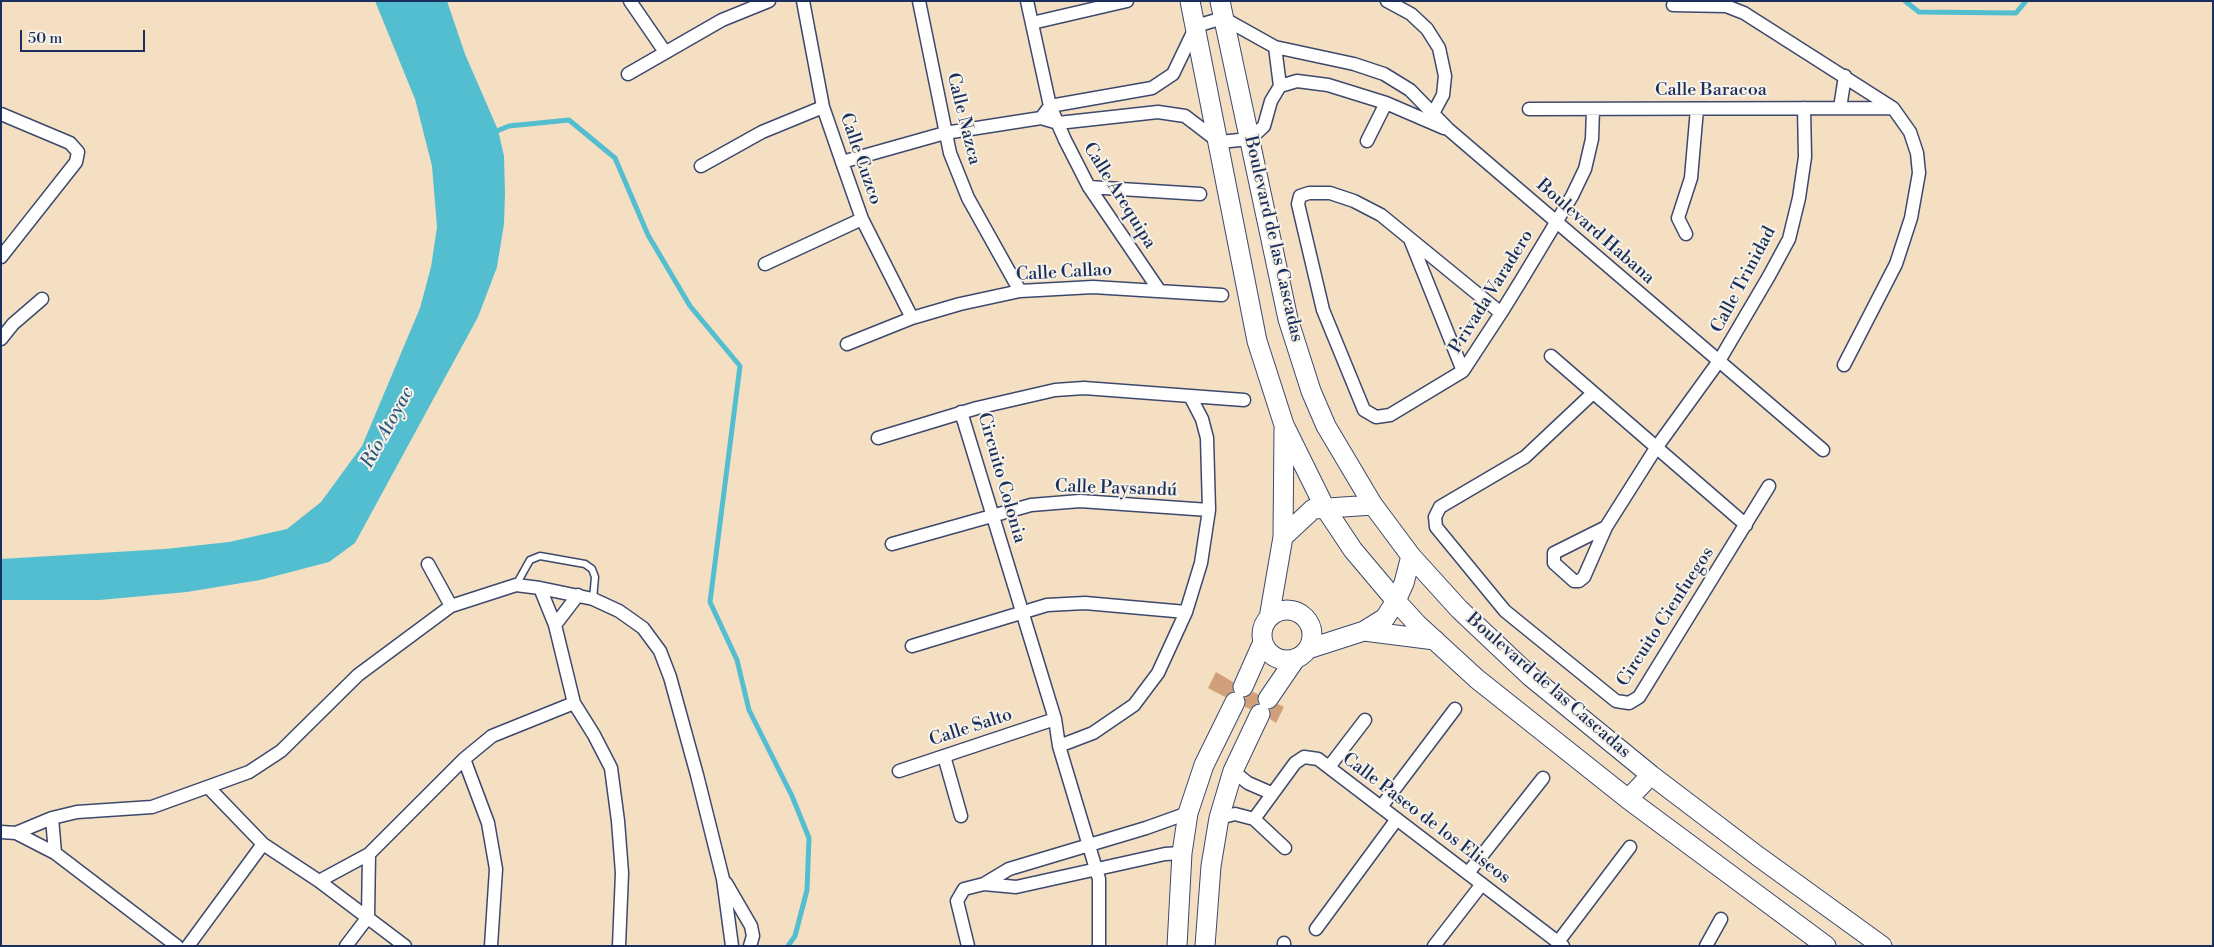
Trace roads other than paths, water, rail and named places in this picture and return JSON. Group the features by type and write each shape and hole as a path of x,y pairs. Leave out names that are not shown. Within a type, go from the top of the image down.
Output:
{"main road":[{"name":"Boulevard de las Cascadas","path":"1190,1 1257,341 1284,425 1324,508 1353,550 1396,601 1476,679 1628,799 1826,946"},
{"name":"Boulevard de las Cascadas","path":"1221,10 1288,319 1311,390 1326,426 1373,505 1411,556 1459,609 1503,652 1651,775 1759,857 1882,946"},
{"path":"1177,946 1182,853 1188,813 1214,742 1263,642 1264,625 1269,618 1283,537 1284,425"},
{"path":"1283,537 1313,509 1373,505"},
{"path":"1263,642 1273,655 1288,660 1364,632 1385,618 1396,601 1411,556"},
{"path":"1205,946 1211,866 1219,818 1237,763 1264,707 1311,641 1310,625 1299,614 1284,611 1269,618"},
{"path":"1364,632 1435,640"},
{"path":"1214,742 1237,763"},
{"path":"1628,799 1651,775"},
{"path":"1179,914 1208,916"}],"street":[{"path":"630,1 665,52"},
{"path":"628,74 722,20 769,1"},
{"name":"Calle Cuzco","path":"803,1 824,108 842,162 862,219 912,318"},
{"name":"Calle Nazca","path":"919,1 950,153 968,198 1020,291"},
{"name":"Calle Arequipa","path":"1027,1 1050,106 1089,187 1159,290"},
{"path":"1032,23 1127,1"},
{"path":"1386,1 1411,14 1427,29 1439,48 1445,76 1442,95 1431,118"},
{"path":"1673,5 1726,6 1744,13 1893,108 1910,132 1917,153 1919,173 1911,218 1896,264 1844,365"},
{"path":"1041,118 1050,106 1152,88 1173,74 1196,26 1221,10"},
{"name":"Boulevard Habana","path":"1221,10 1275,46 1354,64 1384,74 1410,90 1431,118"},
{"path":"842,162 945,133 1041,118 1058,123 1158,112 1185,116 1219,142 1250,139 1264,126 1271,101 1280,86 1275,46"},
{"path":"1840,108 1845,76"},
{"name":"Boulevard Habana","path":"1280,86 1298,81 1324,84 1431,118 1448,130 1824,450"},
{"path":"1367,141 1386,103"},
{"path":"701,166 762,132 824,108"},
{"name":"Calle Trinidad","path":"1606,527 1554,553 1554,563 1574,581 1579,581 1584,577 1606,527 1656,448 1719,362 1789,239 1799,198 1805,156 1804,108"},
{"name":"Calle Baracoa","path":"1529,109 1893,108"},
{"name":"Privada Varadero","path":"1408,237 1381,215 1354,201 1330,193 1309,193 1300,196 1298,204 1324,310 1364,410 1376,417 1390,415 1464,371 1572,196 1585,168 1592,139 1594,109"},
{"path":"1686,234 1678,218 1691,178 1697,109"},
{"path":"1,114 70,143 78,152 76,162 1,257"},
{"path":"1089,187 1200,194"},
{"path":"765,264 862,219"},
{"path":"1408,237 1501,312"},
{"path":"1408,237 1464,371"},
{"name":"Calle Callao","path":"848,344 912,318 960,304 1020,291 1093,287 1222,295"},
{"path":"1,339 13,324 42,299"},
{"path":"1550,356 1746,525"},
{"name":"Circuito Colonia","path":"1100,946 1101,902 1097,870 1059,746 1055,719 961,412 1055,390 1084,388 1244,400"},
{"name":"Circuito Cienfuegos","path":"1593,393 1525,457 1440,508 1435,517 1436,527 1505,611 1616,701 1629,703 1640,697 1769,486"},
{"path":"1059,746 1093,733 1134,704 1158,673 1186,612 1201,563 1209,510 1207,438 1202,419 1190,396"},
{"path":"878,438 961,412"},
{"name":"Calle Paysandú","path":"892,544 993,514 1031,505 1080,501 1209,510"},
{"path":"428,564 451,606"},
{"path":"16,833 52,818 77,812 152,807 249,772 281,751 358,675 451,606 516,585 540,588 593,599 619,611 643,628 660,651 682,721 723,879 732,946"},
{"path":"540,588 555,626 574,703 594,734 611,768 622,873 619,946"},
{"path":"555,626 578,595"},
{"path":"912,646 1022,611 1047,605 1085,603 1186,612"},
{"path":"319,881 369,854 464,759 492,736 574,703"},
{"path":"1381,807 1455,710"},
{"name":"Calle Salto","path":"899,771 1055,719"},
{"path":"1329,767 1365,720"},
{"path":"944,756 961,816"},
{"name":"Calle Paseo de los Eliseos","path":"1254,818 1295,763 1304,757 1318,759 1561,944"},
{"path":"464,759 488,823 496,869 491,946"},
{"path":"1237,763 1248,783 1272,793"},
{"path":"1468,873 1543,778"},
{"path":"209,788 263,844 319,881 405,946"},
{"path":"968,946 958,901 964,889 984,884 1009,869 1090,846 1188,813"},
{"path":"1219,818 1239,814 1254,818 1285,848"},
{"path":"52,818 55,853"},
{"path":"1316,929 1397,819"},
{"path":"1,832 16,833 55,853 178,946"},
{"path":"188,946 263,844"},
{"path":"1561,944 1630,847"},
{"path":"984,884 1016,887 1164,854 1182,853"},
{"path":"346,946 368,917 369,854"},
{"path":"723,879 751,926 750,946"},
{"path":"1434,946 1482,884"},
{"path":"1706,946 1721,919"}],"lane":[{"path":"516,585 530,560 540,556 585,564 589,566 595,577 593,599"}],"water":[{"name":"Río Atoyac","path":"375,1 447,1 465,54 498,130 504,156 504,224 497,267 478,317 355,543 329,562 260,580 187,592 100,600 1,600 1,559 165,549 229,542 287,529 321,502 362,446 420,308 431,267 437,227 432,166 415,99"}],"waterway":[{"path":"1905,1 1919,12 2016,13 2026,1"},
{"path":"492,133 509,126 569,120 615,158 648,235 690,306 740,366 710,602 737,660 749,710 792,796 809,838 807,890 795,936 788,946"}]}
